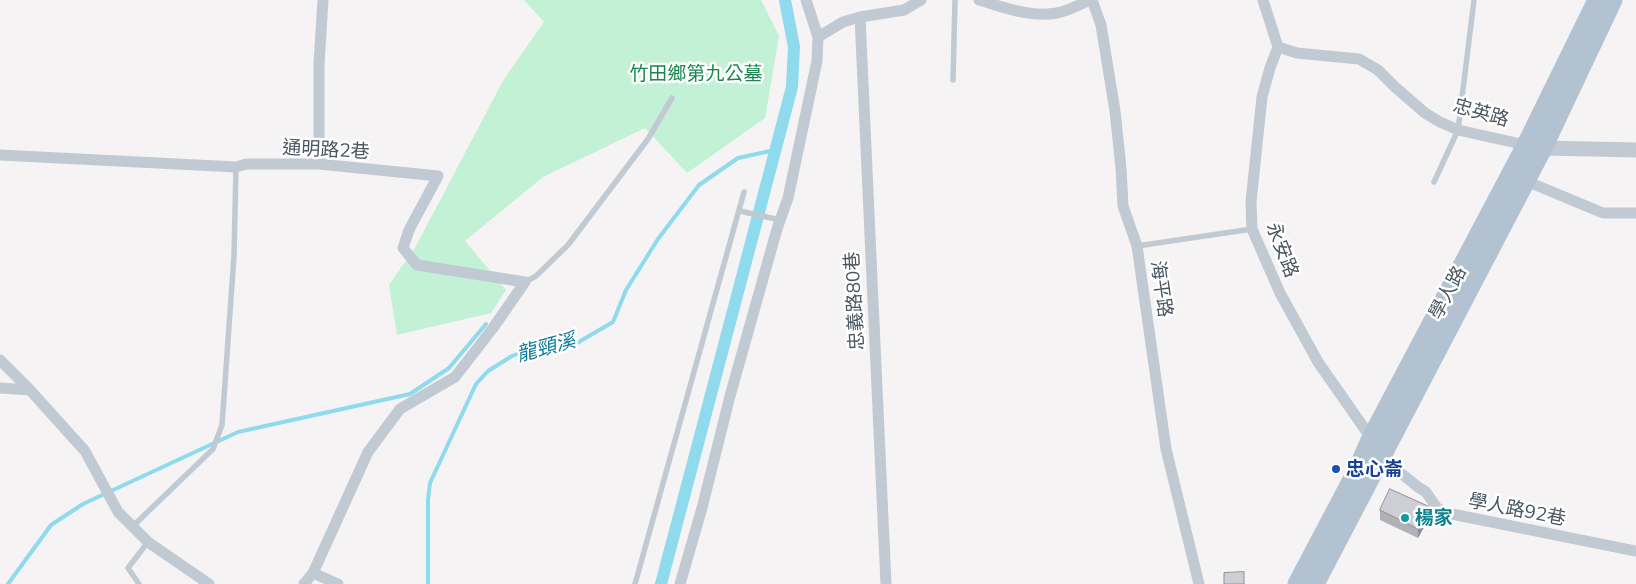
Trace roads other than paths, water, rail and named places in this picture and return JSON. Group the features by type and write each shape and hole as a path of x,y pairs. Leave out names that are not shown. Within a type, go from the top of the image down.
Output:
{"main road":[{"name":"學人路","path":"1315,584 1526,181 1534,146 1597,0"},
{"name":"學人路","path":"1297,584 1355,474 1371,438 1613,0"}],"street":[{"path":"319,164 319,64 323,0"},
{"path":"680,584 702,508 730,396 788,198 815,71 818,37 806,0"},
{"path":"818,37 843,22 860,17 904,10 922,0"},
{"path":"979,0 1021,12 1041,15 1058,13 1091,0"},
{"name":"海平路","path":"1091,0 1101,25 1115,111 1121,168 1122,206 1137,246 1166,449 1200,584"},
{"path":"1263,0 1278,47"},
{"name":"忠義路80巷","path":"860,17 886,584"},
{"name":"忠英路","path":"1278,47 1297,53 1359,59 1378,70 1425,112 1440,122 1458,130 1534,146 1636,150"},
{"name":"永安路","path":"1278,47 1262,97 1251,202 1252,228 1280,293 1318,362 1371,438 1382,458"},
{"name":"通明路2巷","path":"0,155 236,167 246,164 319,164 438,176 409,230 403,248 417,265 525,282"},
{"path":"1526,181 1604,213 1636,213"},
{"path":"304,584 313,573 368,452 400,409 454,377 493,328 525,282"},
{"path":"0,360 85,451 118,512 148,542 208,584"},
{"path":"0,388 30,390"},
{"name":"學人路92巷","path":"1382,458 1426,492 1437,508 1447,513 1636,551"},
{"path":"313,573 338,584"}],"lane":[{"path":"953,80 954,0"},
{"path":"1434,182 1458,130 1474,0"},
{"path":"525,282 536,276 568,245 648,139 672,98"},
{"path":"132,527 214,448 222,425 234,256 236,167"},
{"path":"635,584 744,192"},
{"path":"740,211 780,220"},
{"path":"1137,246 1252,228"},
{"path":"138,584 128,568 148,542"}],"waterway":[{"name":"龍頸溪","path":"661,584 792,87 794,47 785,0"},
{"name":"龍頸溪","path":"428,584 428,500 430,483 476,384 488,371 512,356 532,348 577,343 613,322 626,290 658,239 699,185 738,158 775,150"},
{"path":"8,584 51,525 83,504 238,432 410,394 449,368 486,324"}],"place":[{"name":"忠心崙","path":"1336,469"},
{"name":"楊家","path":"1405,518"}],"park label":[{"name":"竹田鄉第九公墓","path":"696,74"}]}
